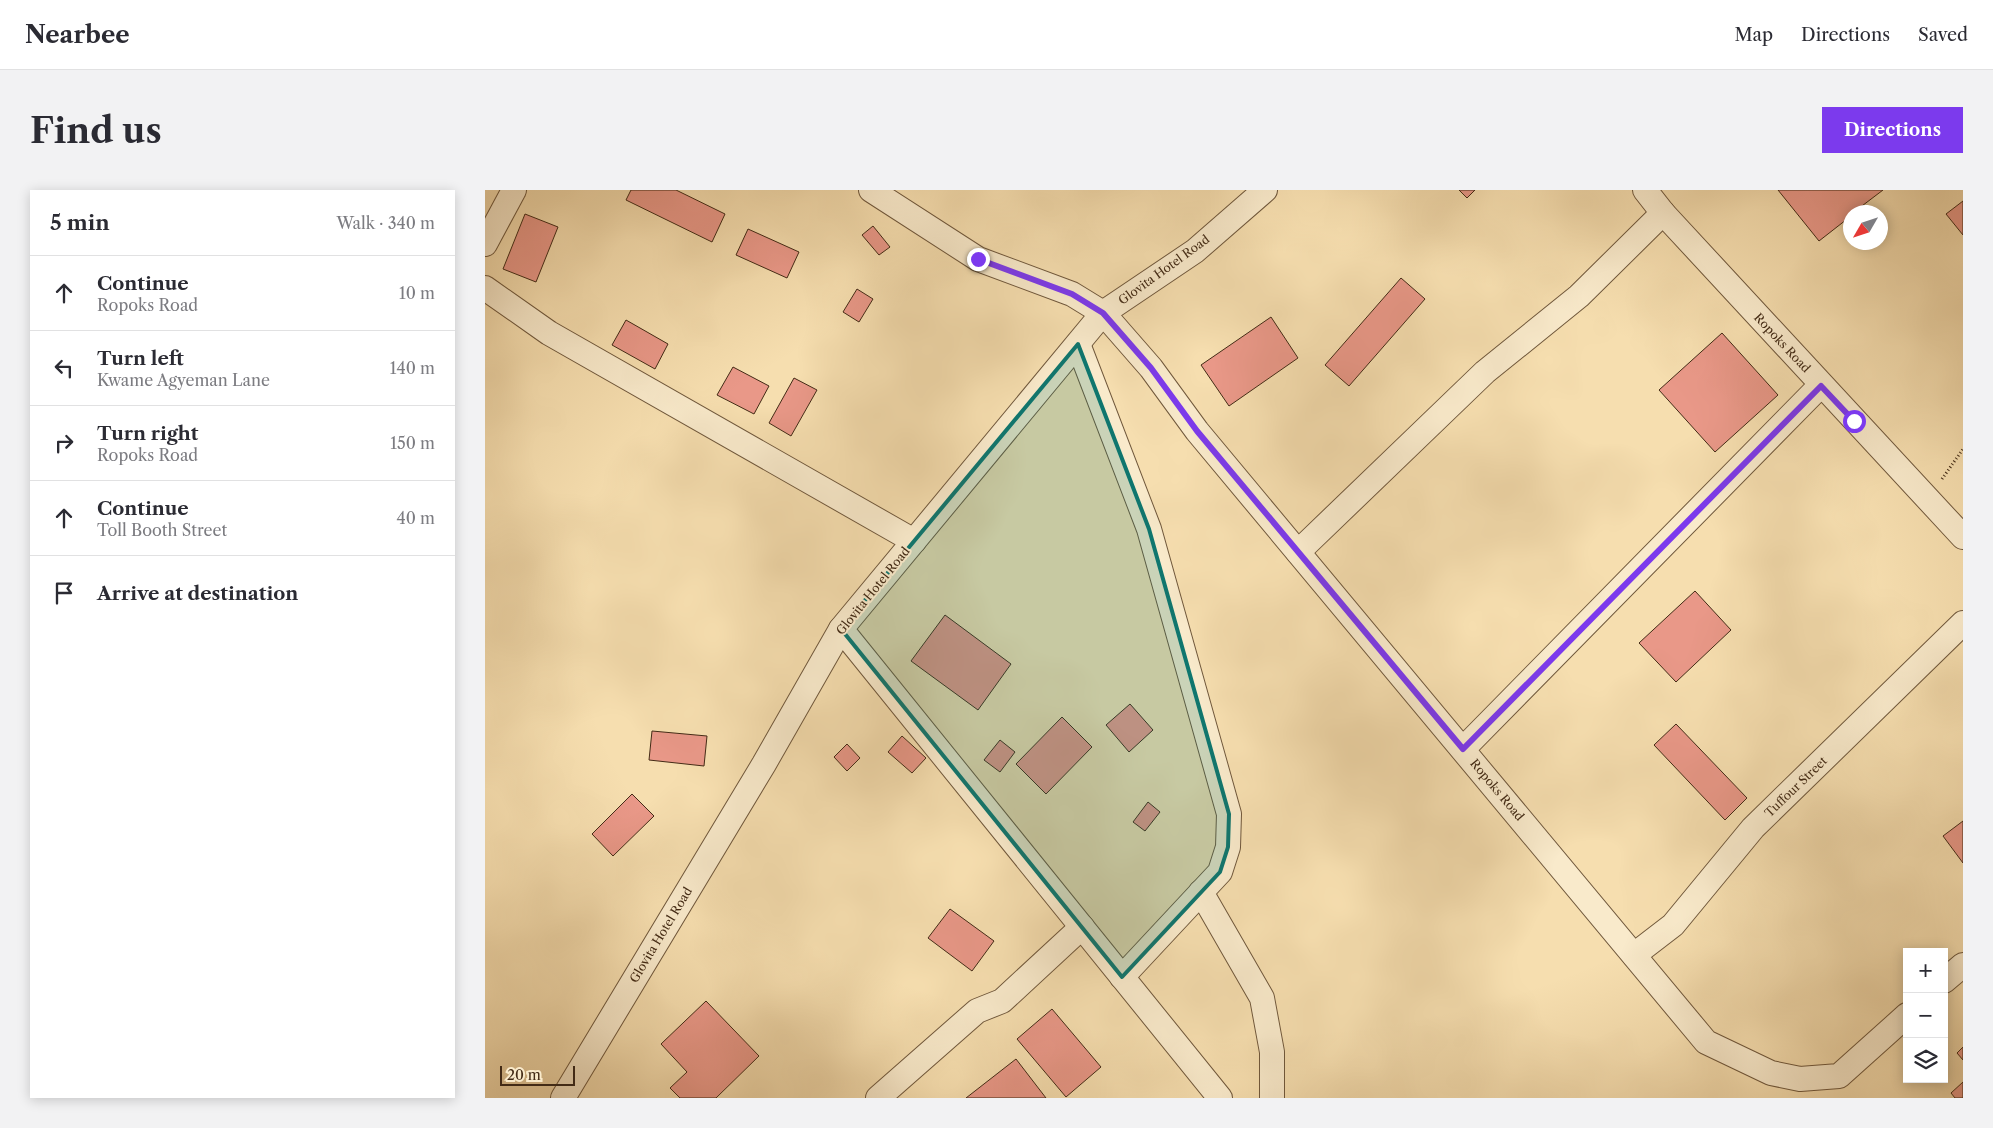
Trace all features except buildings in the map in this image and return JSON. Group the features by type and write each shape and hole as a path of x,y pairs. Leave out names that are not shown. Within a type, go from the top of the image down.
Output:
{"street":[{"path":"485,244 514,190"},
{"name":"Ropoks Road","path":"871,190 978,259 1072,294 1103,313 1151,368 1197,431 1706,1042 1771,1073 1800,1079 1839,1076 1903,1019"},
{"name":"Glovita Hotel Road","path":"563,1098 764,764 841,629 1103,313 1195,251 1265,190"},
{"name":"Ropoks Road","path":"1645,190 1663,213 1821,386 1963,538"},
{"path":"1298,552 1485,372 1579,296 1663,213"},
{"path":"485,288 549,333 914,541"},
{"path":"1078,344 1149,529 1229,814 1228,847 1220,872 1122,977"},
{"path":"1463,749 1821,386"},
{"name":"Tuffour Street","path":"1634,955 1673,925 1753,828 1963,623"},
{"path":"841,629 1220,1098"},
{"path":"1201,892 1262,998 1272,1052 1272,1098"},
{"path":"878,1098 977,1011 1002,1000 1082,927"},
{"path":"1948,977 1963,964"}],"path":[{"path":"1927,499 1963,449"}],"highlighted area":[{"path":"1078,344 1149,529 1229,814 1228,847 1220,872 1122,977 841,629"}],"route":[{"path":"978,259 1072,294 1103,313 1151,368 1197,431 1463,749 1821,386 1854,421"}]}
